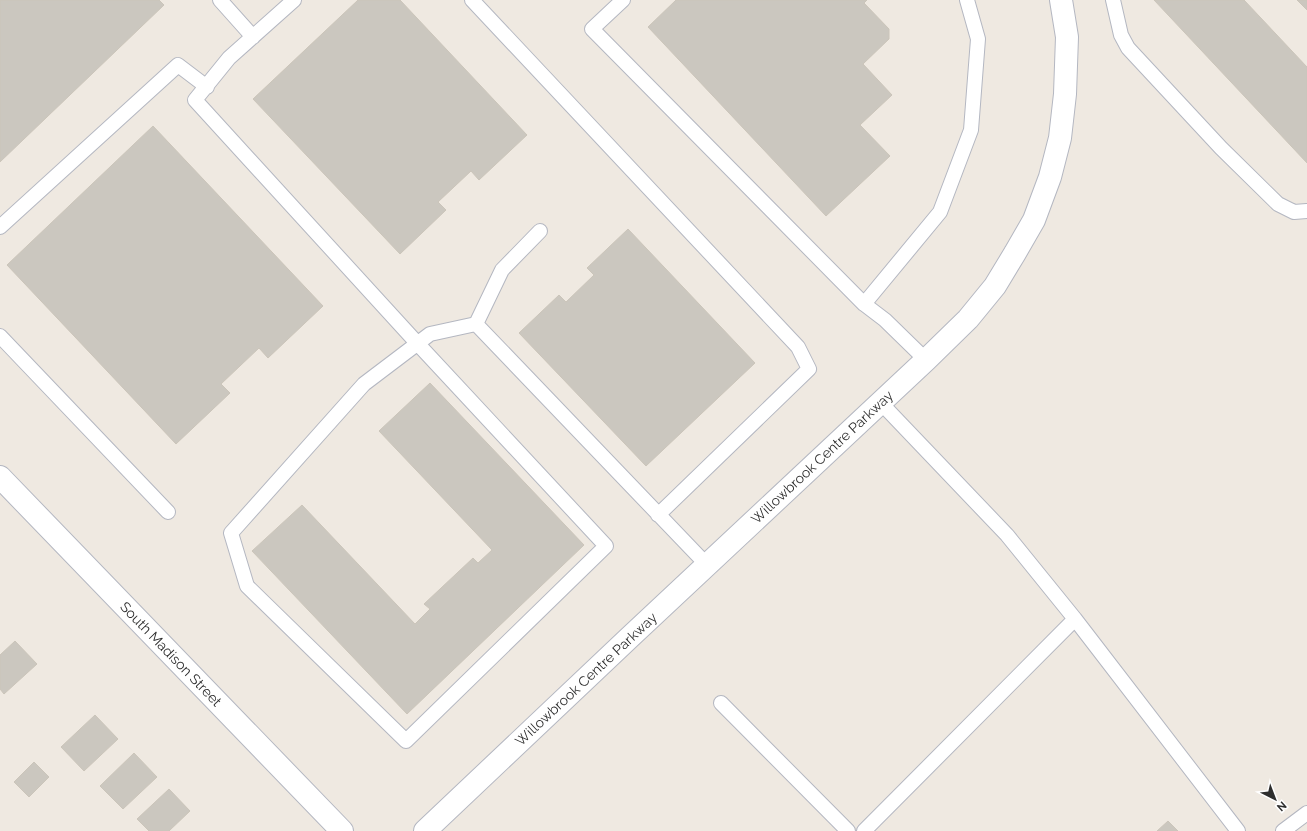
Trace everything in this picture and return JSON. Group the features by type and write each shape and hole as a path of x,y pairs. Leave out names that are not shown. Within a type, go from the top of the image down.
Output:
{"street":[{"name":"Willowbrook Centre Parkway","path":"425,831 926,360 968,319 995,286 1034,220 1050,177 1060,138 1065,94 1067,37 1061,0"},
{"name":"South Madison Street","path":"0,477 342,831"}],"lane":[{"path":"220,0 253,37"},
{"path":"294,0 229,58 195,100 417,343 606,546 406,741 247,586 231,533 364,384 417,343 430,334 476,324"},
{"path":"472,0 798,347 809,369 658,515"},
{"path":"623,0 592,29 864,304 885,320 926,360"},
{"path":"864,304 940,212 971,130 978,39 967,0"},
{"path":"1113,0 1121,35 1128,48 1221,148 1278,204 1294,212 1307,211"},
{"path":"0,227 178,65 207,87"},
{"path":"476,324 502,270 540,231"},
{"path":"476,324 707,565"},
{"path":"0,336 168,512"},
{"path":"880,402 1007,535 1075,619 1238,831"},
{"path":"864,831 1075,619"},
{"path":"721,703 848,831"},
{"path":"1283,831 1307,813"}],"building":[{"path":"0,0 159,0 164,5 0,162"},
{"path":"358,0 400,0 527,135 479,180 471,171 438,202 446,210 400,254 253,99"},
{"path":"676,0 867,0 864,3 889,29 889,39 863,64 892,95 860,125 890,156 826,216 648,27"},
{"path":"1154,0 1244,0 1307,67 1307,163"},
{"path":"1297,0 1307,0 1307,10"},
{"path":"153,126 323,306 268,358 259,348 221,384 230,393 176,444 7,265"},
{"path":"628,229 755,363 646,466 519,333 559,295 566,302 594,275 587,268"},
{"path":"430,383 584,545 407,714 252,551 302,505 415,624 430,609 424,604 473,558 478,563 492,550 379,431"},
{"path":"15,641 37,664 4,694 0,689 0,655"},
{"path":"95,715 118,739 84,771 61,747"},
{"path":"134,753 157,777 123,809 100,786"},
{"path":"34,762 49,777 29,797 14,782"},
{"path":"169,789 190,811 169,831 149,831 137,819"},
{"path":"1168,821 1178,831 1157,831"}]}
